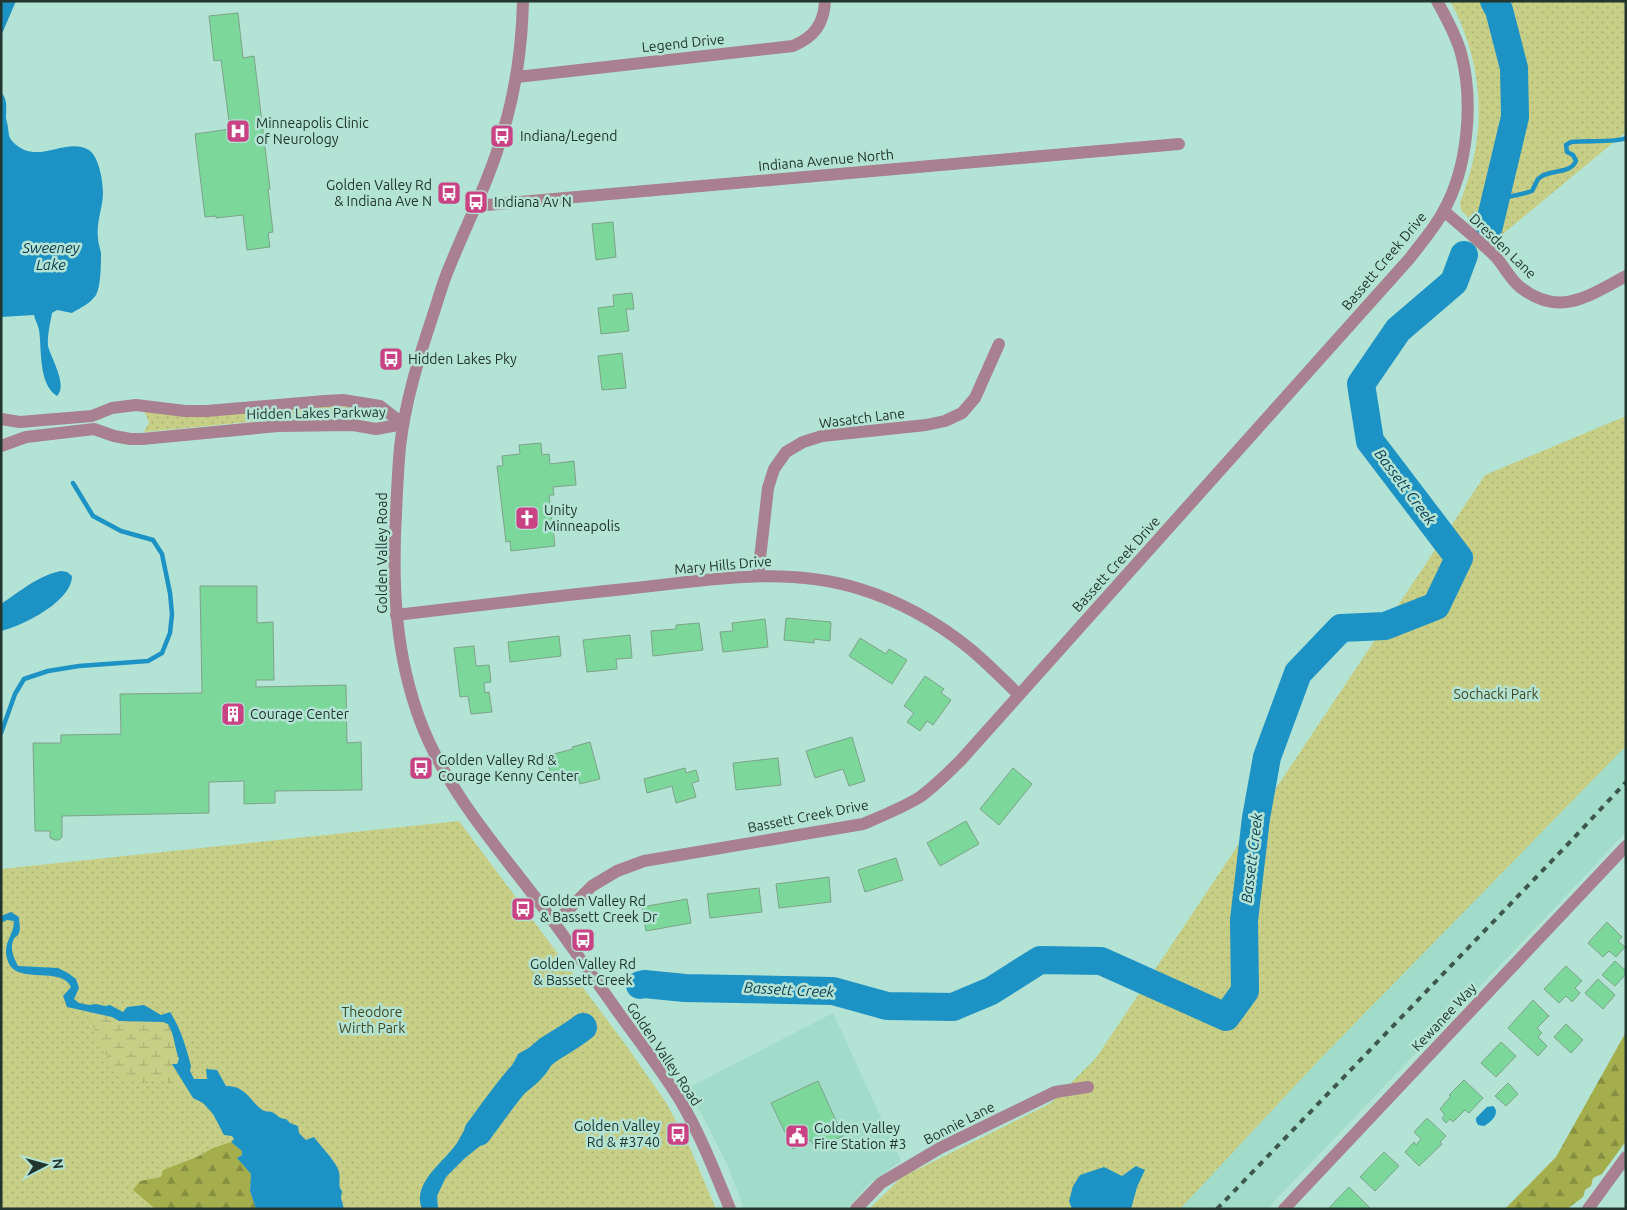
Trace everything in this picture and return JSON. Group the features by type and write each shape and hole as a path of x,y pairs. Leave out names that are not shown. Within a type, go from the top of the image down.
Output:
{"street":[{"name":"Golden Valley Road","path":"523,1 521,50 517,77 502,136 448,272 429,327 410,390 403,424 398,471 395,533 396,615 400,649 408,684 421,722 438,758 478,822 555,923 680,1101 709,1156 730,1209"},
{"name":"Legend Drive","path":"517,77 793,46 807,40 817,28 823,17 824,1"},
{"name":"Bassett Creek Drive","path":"555,923 592,886 617,871 644,861 863,824 892,812 920,796 943,777 1410,258 1444,211 1462,163 1468,126 1466,89 1461,53 1447,19 1437,1"},
{"name":"Indiana Avenue North","path":"475,206 1179,144"},
{"name":"Dresden Lane","path":"1444,211 1496,258 1519,286 1539,298 1557,302 1574,302 1591,296 1626,276"},
{"name":"Wasatch Lane","path":"758,576 768,488 774,469 786,452 803,442 822,436 945,422 962,413 975,398 999,344"},
{"name":"Hidden Lakes Parkway","path":"1,419 20,422 92,416 112,408 136,405 185,411 207,411 343,400 380,406 403,424"},
{"name":"Hidden Lakes Parkway","path":"1,446 26,437 94,429 114,436 142,439 278,426 353,425 376,429 403,424"},
{"name":"Mary Hills Drive","path":"396,615 581,593 758,576 820,580 861,590 900,605 936,624 970,649 1019,694"},
{"name":"Kewanee Way","path":"1284,1209 1626,846"},
{"name":"Bonnie Lane","path":"856,1209 881,1183 940,1148 1055,1092 1088,1087"},
{"path":"1588,1209 1626,1157"}],"shaded area":[{"path":"1626,725 1626,832 1546,917 1267,1209 1165,1209"},
{"path":"833,1013 901,1161 869,1184 847,1209 744,1209 728,1166 701,1113 686,1089"}],"green space":[{"path":"1450,1 1626,1 1626,132 1492,243 1461,210 1460,203 1467,184 1478,132 1478,93 1472,55 1459,18"},
{"path":"333,405 374,411 375,415 372,417 332,414 144,432 149,422 144,411"},
{"name":"Sochacki Park","path":"1626,416 1626,746 1318,1061 1180,1209 869,1209 902,1177 1051,1103 1096,1058 1485,475"},
{"name":"Theodore Wirth Park","path":"459,821 628,1048 667,1104 690,1148 716,1209 1,1209 1,869"},
{"path":"89,1012 112,1017 119,1021 163,1022 168,1024 174,1035 174,1047 179,1059 177,1064 172,1064 179,1073 184,1086 174,1088 162,1077 147,1083 125,1078 117,1073 97,1039"},
{"path":"1626,1032 1626,1141 1602,1174 1593,1178 1591,1186 1585,1190 1583,1197 1567,1209 1505,1209 1556,1157"},
{"path":"231,1142 242,1151 242,1155 238,1158 251,1174 250,1191 256,1209 153,1209 133,1190 140,1181 161,1177 163,1170"}],"water":[{"path":"1,1 16,1 1,36"},
{"name":"Sweeney Lake","path":"1,92 6,101 6,118 9,135 13,142 22,149 32,152 70,146 89,150 98,164 101,176 103,198 98,232 101,263 98,291 91,300 72,313 57,310 52,313 48,346 60,379 60,391 57,396 51,390 44,375 39,330 34,315 1,317"},
{"path":"61,571 67,572 72,576 70,585 55,603 33,618 1,631 1,604 44,576"},
{"path":"11,912 19,917 20,931 14,939 12,946 18,966 58,968 68,973 76,979 79,988 74,999 79,1003 110,1005 123,1012 127,1007 144,1005 161,1015 170,1012 183,1038 191,1066 190,1071 194,1079 207,1079 206,1069 217,1070 226,1086 242,1090 262,1110 272,1112 298,1126 299,1133 306,1140 314,1137 338,1168 344,1209 256,1209 250,1191 251,1174 237,1158 242,1155 242,1151 231,1142 234,1139 232,1136 224,1135 213,1114 203,1103 193,1098 172,1064 177,1064 179,1059 168,1024 163,1022 119,1021 112,1017 67,1007 63,996 71,987 66,981 58,977 30,975 14,970 9,964 6,951 14,921 7,920 1,923 1,916"},
{"path":"579,1022 588,1031 573,1046 554,1058 547,1072 537,1083 513,1103 500,1092 504,1085 506,1073 510,1070 518,1054 571,1028"},
{"path":"497,1099 505,1105 492,1122 485,1142 446,1177 437,1196 438,1209 422,1209 421,1191 429,1175 454,1147 467,1127 480,1120"},
{"path":"1493,1106 1496,1112 1494,1117 1484,1126 1478,1125 1476,1118 1487,1107"},
{"path":"1136,1166 1145,1170 1137,1187 1131,1209 1072,1209 1069,1201 1073,1186 1080,1175 1104,1167 1122,1176"}],"building":[{"name":"Minneapolis Clinic of Neurology","path":"238,13 243,58 254,56 270,189 268,189 273,232 268,233 270,247 247,250 243,215 216,218 216,216 205,217 195,134 230,129 221,60 214,61 209,16"},
{"path":"613,222 616,257 596,260 592,224"},
{"path":"632,293 634,309 626,309 629,331 601,334 598,308 614,306 613,295"},
{"path":"622,353 626,388 602,390 598,356"},
{"name":"Unity Minneapolis","path":"541,443 542,455 549,454 550,464 574,461 576,485 553,487 554,495 549,495 555,546 511,551 510,541 506,542 497,466 503,466 502,456 520,454 519,445"},
{"name":"Courage Center","path":"200,586 257,586 257,623 273,622 274,680 256,680 256,687 346,685 347,743 361,742 362,790 275,791 275,803 244,804 244,781 209,782 209,813 62,816 62,837 59,840 50,838 50,831 35,831 33,743 61,743 61,735 121,734 120,694 202,693"},
{"path":"786,618 831,622 830,641 814,639 814,643 784,640"},
{"path":"765,619 768,647 723,652 720,632 733,631 732,623"},
{"path":"699,623 703,650 653,656 651,631 676,629 676,625"},
{"path":"630,635 632,658 616,659 617,669 587,672 583,640"},
{"path":"559,636 561,656 510,662 508,642"},
{"path":"860,638 886,654 889,649 907,660 892,684 849,656"},
{"path":"474,646 476,666 489,665 491,682 484,683 485,693 489,692 492,712 471,714 468,696 460,697 454,648"},
{"path":"925,676 944,689 941,693 951,700 933,725 927,721 920,731 907,722 914,713 904,706"},
{"path":"852,737 865,781 849,786 843,769 815,778 806,751"},
{"path":"590,742 600,779 580,784 576,772 552,779 546,756 573,749 572,747"},
{"path":"778,758 781,785 736,790 733,763"},
{"path":"685,768 686,773 696,770 699,781 692,783 696,797 676,803 672,786 647,793 644,779"},
{"path":"1013,768 1032,784 999,825 980,809"},
{"path":"966,821 979,844 940,866 927,843"},
{"path":"896,858 903,880 865,892 858,870"},
{"path":"829,877 831,902 779,908 776,884"},
{"path":"759,888 762,912 710,918 707,894"},
{"path":"687,899 691,923 646,931 642,907"},
{"path":"1607,922 1622,937 1618,941 1625,947 1616,957 1609,951 1603,957 1588,943"},
{"path":"1615,961 1626,971 1626,974 1615,986 1602,975"},
{"path":"1566,966 1582,981 1575,988 1580,993 1572,1002 1566,996 1559,1003 1544,989"},
{"path":"1598,979 1615,995 1603,1009 1585,993"},
{"path":"1533,1000 1549,1016 1537,1028 1542,1033 1538,1037 1547,1046 1538,1056 1508,1028"},
{"path":"1566,1024 1583,1040 1571,1053 1554,1037"},
{"path":"1501,1042 1516,1056 1496,1077 1481,1063"},
{"path":"1464,1080 1483,1098 1469,1113 1465,1110 1453,1122 1450,1119 1446,1123 1442,1118 1445,1115 1440,1109 1451,1096 1449,1095"},
{"path":"818,1081 843,1136 815,1149 811,1140 793,1149 771,1103"},
{"path":"1508,1083 1518,1094 1506,1106 1495,1096"},
{"path":"1427,1118 1446,1136 1440,1142 1442,1144 1419,1166 1405,1152 1414,1142 1416,1145 1421,1139 1414,1132"},
{"path":"1384,1152 1399,1166 1375,1191 1360,1177"},
{"path":"1349,1187 1371,1209 1328,1209"}],"waterway":[{"name":"Bassett Creek","path":"1489,226 1515,117 1514,68 1499,10 1494,1"},
{"path":"1495,202 1532,191 1538,179 1542,176 1570,168 1574,165 1576,161 1573,155 1567,152 1566,145 1571,142 1621,140 1626,138"},
{"name":"Bassett Creek","path":"640,985 685,988 833,991 887,1006 953,1007 991,991 1040,960 1101,961 1226,1017 1245,991 1244,920 1256,818 1267,757 1298,673 1341,628 1385,626 1436,606 1459,558 1370,441 1361,384 1398,330 1454,282 1464,255"},
{"path":"1,733 15,694 24,679 48,671 79,666 148,661 162,653 170,633 172,614 170,593 162,554 153,540 121,531 93,516 73,483"},
{"name":"Bassett Creek","path":"478,1132 528,1068 548,1050 583,1027"}],"railway":[{"path":"1217,1209 1626,782"}],"place":[{"name":"Minneapolis Clinic of Neurology","path":"238,131"},
{"name":"Indiana/Legend","path":"502,136"},
{"name":"Golden Valley Rd & Indiana Ave N","path":"449,193"},
{"name":"Indiana Av N","path":"476,202"},
{"name":"Hidden Lakes Pky","path":"391,359"},
{"name":"Unity Minneapolis","path":"527,518"},
{"name":"Courage Center","path":"233,714"},
{"name":"Golden Valley Rd & Courage Kenny Center","path":"421,768"},
{"name":"Golden Valley Rd & Bassett Creek Dr","path":"523,909"},
{"name":"Golden Valley Rd & Bassett Creek","path":"583,940"},
{"name":"Golden Valley Rd & #3740","path":"678,1134"},
{"name":"Golden Valley Fire Station #3","path":"797,1136"}]}
